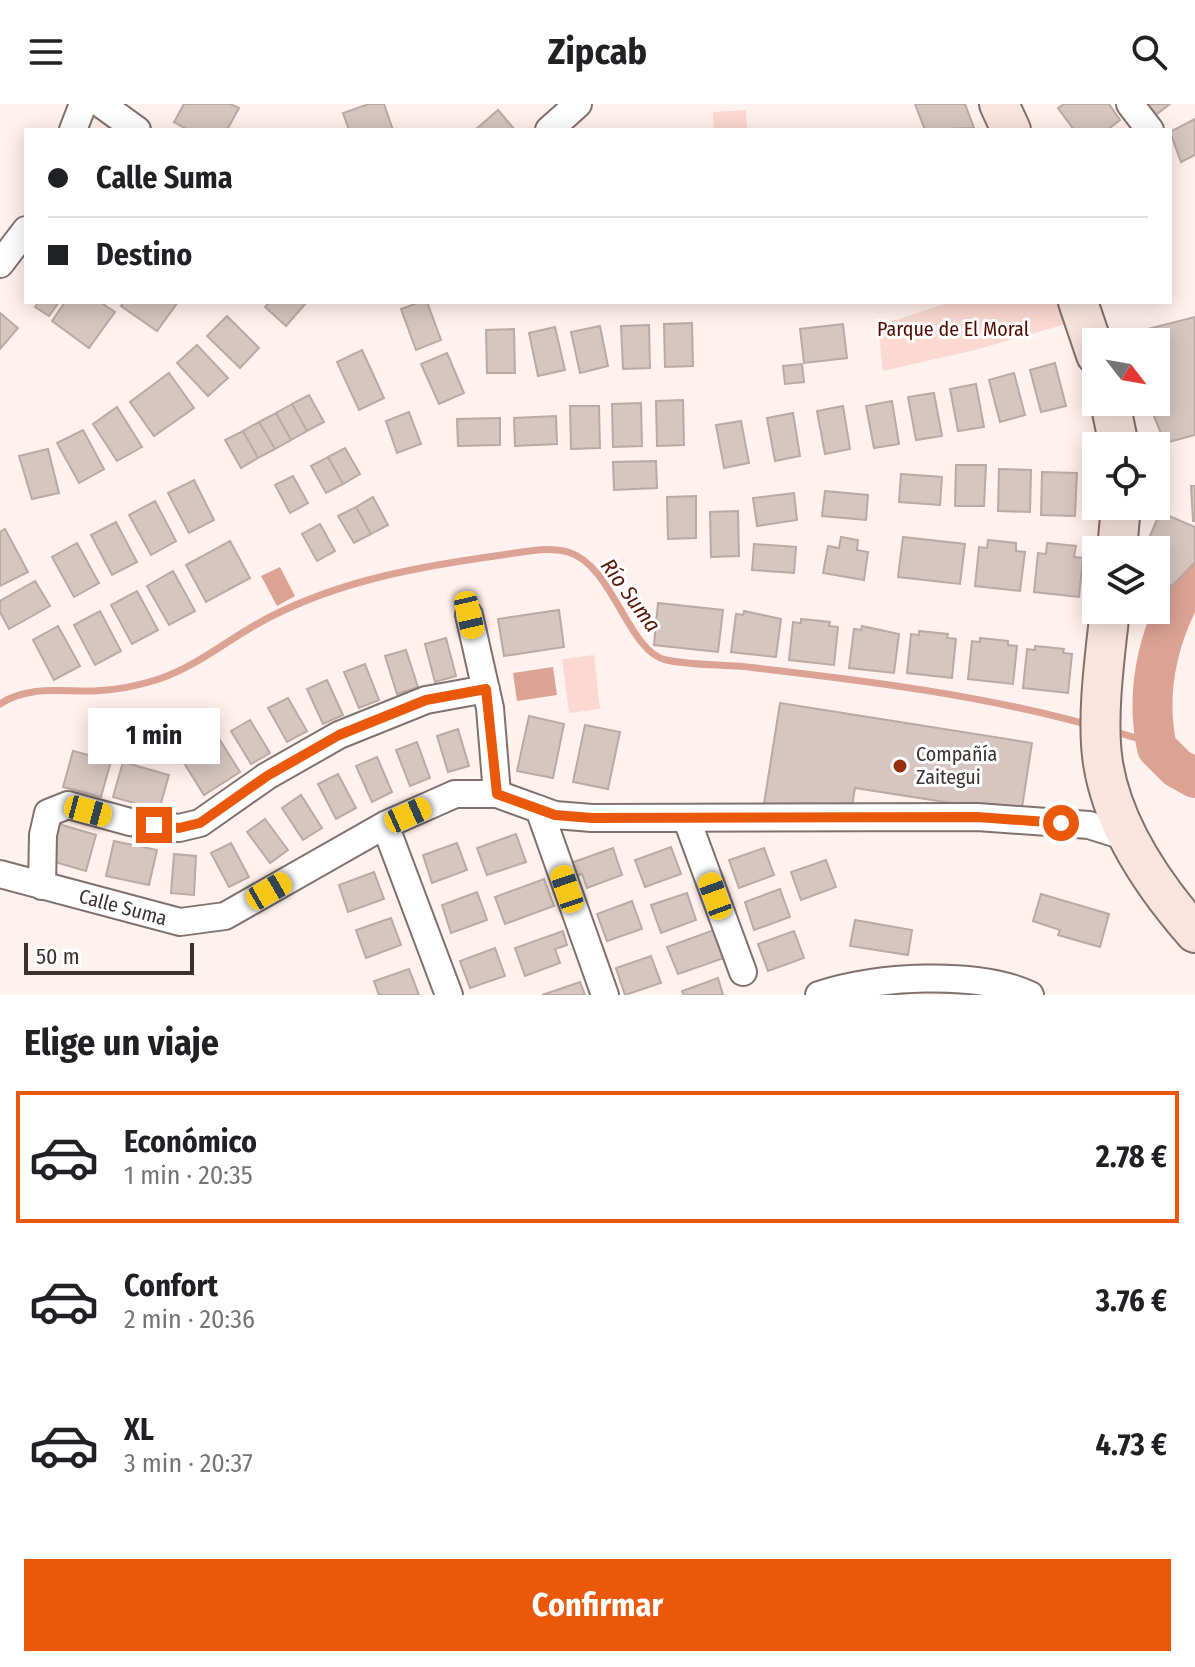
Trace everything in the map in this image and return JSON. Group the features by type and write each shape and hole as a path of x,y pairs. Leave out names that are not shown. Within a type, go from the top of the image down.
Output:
{"street":[{"path":"74,128 83,104"},
{"path":"101,104 134,128"},
{"path":"551,128 578,104"},
{"path":"999,104 1010,128"},
{"path":"1130,104 1148,128"},
{"path":"0,264 24,233"},
{"path":"1079,304 1087,328"},
{"path":"469,615 486,689 497,794"},
{"path":"1109,624 1102,760 1116,813 1155,882 1195,933"},
{"path":"42,886 43,835 48,813 68,805 130,822 179,828 200,823 267,776 339,735 426,700 486,689"},
{"name":"Calle Suma","path":"0,874 180,922 225,916 385,825 455,794 497,794 555,815 592,818 977,817 1089,825 1127,837"},
{"path":"539,809 605,995"},
{"path":"687,820 743,972"},
{"path":"385,825 449,995"},
{"path":"819,995 859,983 897,978 989,983 1030,995"}],"green space":[{"path":"746,110 747,128 714,128 713,112"},
{"name":"Parque de El Moral","path":"944,304 1067,304 1073,322 975,350 883,371 878,326"},
{"path":"594,655 600,709 569,713 562,659"}],"shaded area":[{"path":"280,567 295,596 277,606 261,576"},
{"path":"553,667 557,695 517,701 513,673"}],"building":[{"path":"184,104 230,104 239,108 228,128 184,128 174,122"},
{"path":"369,104 384,104 392,128 348,128 343,113"},
{"path":"915,104 965,104 974,128 924,128"},
{"path":"1064,104 1109,104 1120,120 1110,128 1073,128 1058,108"},
{"path":"1142,104 1170,104 1152,118"},
{"path":"498,110 513,128 477,128"},
{"path":"1195,119 1195,155 1181,162 1172,131"},
{"path":"37,304 58,304 49,316 35,307"},
{"path":"64,304 103,304 115,312 89,348 52,321"},
{"path":"122,304 177,304 157,331 121,306"},
{"path":"268,304 305,304 286,326 265,307"},
{"path":"415,304 428,304 441,340 416,350 401,309"},
{"path":"0,313 18,328 0,349"},
{"path":"227,316 259,348 240,368 207,336"},
{"path":"1195,317 1195,435 1170,442 1170,432 1160,432 1154,416 1170,416 1170,328 1152,328"},
{"path":"692,323 693,366 665,367 664,324"},
{"path":"843,324 847,358 804,363 800,329"},
{"path":"649,325 650,368 623,369 621,326"},
{"path":"600,326 608,366 580,373 571,332"},
{"path":"555,327 565,370 538,376 529,333"},
{"path":"514,329 515,373 487,373 486,330"},
{"path":"197,345 228,378 208,396 177,363"},
{"path":"362,350 384,398 359,410 337,362"},
{"path":"447,353 464,393 439,404 421,364"},
{"path":"1055,363 1066,406 1041,412 1030,370"},
{"path":"802,364 804,382 785,384 783,366"},
{"path":"169,373 194,408 154,436 130,402"},
{"path":"1014,373 1025,415 1000,422 989,380"},
{"path":"976,384 984,427 958,431 950,389"},
{"path":"934,393 942,436 916,440 908,397"},
{"path":"309,395 324,422 307,431 292,404"},
{"path":"683,400 684,445 657,446 656,401"},
{"path":"892,401 899,444 874,448 866,406"},
{"path":"641,403 642,446 613,447 612,404"},
{"path":"292,404 307,431 291,440 276,413"},
{"path":"570,406 599,406 600,448 571,449"},
{"path":"843,406 850,449 825,454 817,411"},
{"path":"117,407 142,447 117,461 93,424"},
{"path":"409,412 421,444 397,453 386,421"},
{"path":"276,413 291,440 275,449 259,422"},
{"path":"793,413 800,456 775,461 767,418"},
{"path":"556,416 557,444 515,446 514,418"},
{"path":"500,418 500,445 458,446 457,419"},
{"path":"741,421 749,463 724,468 716,425"},
{"path":"259,422 275,449 258,458 243,431"},
{"path":"83,430 104,469 79,483 57,443"},
{"path":"243,431 258,458 241,468 225,440"},
{"path":"345,448 360,474 343,484 328,457"},
{"path":"48,449 59,493 32,499 19,456"},
{"path":"328,457 343,484 326,493 311,466"},
{"path":"656,461 657,488 614,490 613,462"},
{"path":"956,465 986,465 984,506 955,506"},
{"path":"999,469 1031,470 1030,512 998,511"},
{"path":"1042,472 1077,473 1075,516 1041,515"},
{"path":"901,474 942,477 940,505 899,502"},
{"path":"293,476 308,503 290,513 275,485"},
{"path":"194,480 214,520 189,533 168,493"},
{"path":"1191,486 1195,486 1195,521 1193,521"},
{"path":"825,491 868,495 866,520 822,516"},
{"path":"794,493 797,520 757,526 753,498"},
{"path":"696,496 696,538 668,539 667,497"},
{"path":"373,497 388,525 371,534 356,507"},
{"path":"155,501 176,541 151,555 129,515"},
{"path":"356,507 371,534 354,543 338,516"},
{"path":"738,511 739,556 711,557 710,512"},
{"path":"1170,516 1195,527 1195,562 1172,586 1170,536 1150,536 1157,520 1170,520"},
{"path":"116,522 137,562 112,575 91,535"},
{"path":"320,524 335,551 317,561 302,534"},
{"path":"5,529 28,572 0,586 0,532"},
{"path":"841,537 858,540 857,550 868,552 864,580 823,573 828,546 839,548"},
{"path":"903,537 965,544 960,584 898,577"},
{"path":"988,540 1016,543 1016,551 1025,552 1020,591 975,586 979,547 987,548"},
{"path":"230,541 250,578 206,602 186,565"},
{"path":"77,543 99,583 74,597 52,557"},
{"path":"1047,543 1076,546 1074,557 1082,558 1079,597 1034,592 1038,553 1046,554"},
{"path":"754,544 796,547 794,573 752,570"},
{"path":"173,571 195,611 169,625 147,586"},
{"path":"35,581 50,606 9,629 0,612 0,601"},
{"path":"137,591 158,630 132,644 111,605"},
{"path":"658,603 723,610 718,652 654,645"},
{"path":"559,610 564,647 504,656 498,619"},
{"path":"100,611 121,651 95,665 74,625"},
{"path":"744,611 781,619 776,657 731,652 736,614 743,615"},
{"path":"801,619 830,622 829,626 838,627 834,665 789,660 793,622 801,623"},
{"path":"58,626 80,666 54,680 33,640"},
{"path":"862,626 899,634 894,673 849,668 854,629 861,630"},
{"path":"919,631 948,634 947,638 956,639 952,678 907,673 911,634 919,635"},
{"path":"446,638 456,676 435,682 425,644"},
{"path":"980,638 1008,641 1008,645 1017,646 1013,684 968,679 972,641 980,642"},
{"path":"1035,646 1064,649 1063,653 1072,654 1068,693 1023,688 1027,649 1035,650"},
{"path":"406,650 418,687 397,694 385,656"},
{"path":"365,664 379,700 359,708 344,672"},
{"path":"327,680 343,715 323,724 307,689"},
{"path":"288,698 307,731 287,742 268,708"},
{"name":"Compañía Zaitegui","path":"780,703 1032,743 1021,814 855,788 851,812 763,810"},
{"path":"529,716 564,724 553,778 517,771"},
{"path":"250,720 270,753 251,764 231,731"},
{"path":"585,725 620,732 608,789 573,782"},
{"path":"458,729 469,766 448,772 437,736"},
{"path":"220,740 240,772 204,795 184,763"},
{"path":"417,742 430,778 410,786 396,750"},
{"path":"73,751 111,761 101,797 63,787"},
{"path":"377,757 392,792 372,802 356,766"},
{"path":"123,762 169,775 159,810 113,797"},
{"path":"338,774 356,808 336,819 318,784"},
{"path":"301,795 322,828 303,840 282,808"},
{"path":"265,819 288,850 270,863 247,832"},
{"path":"59,824 96,835 86,871 48,860"},
{"path":"516,834 526,862 487,875 477,848"},
{"path":"114,841 157,850 149,885 106,876"},
{"path":"231,843 249,877 229,887 211,853"},
{"path":"457,843 467,870 432,883 423,855"},
{"path":"671,847 681,874 645,887 635,860"},
{"path":"613,848 622,875 587,888 582,874 572,878 568,864"},
{"path":"764,848 774,875 739,888 729,860"},
{"path":"174,854 196,856 194,895 171,893"},
{"path":"826,860 836,887 801,900 791,872"},
{"path":"374,872 384,899 348,912 339,885"},
{"path":"544,879 554,906 505,924 495,897"},
{"path":"780,889 790,917 754,930 745,902"},
{"path":"477,892 487,920 451,933 442,905"},
{"path":"687,893 696,920 661,933 651,905"},
{"path":"1041,894 1109,914 1100,947 1058,935 1060,930 1033,921"},
{"path":"632,901 642,929 607,941 597,914"},
{"path":"391,918 401,945 366,958 356,930"},
{"path":"855,920 912,930 908,955 850,946"},
{"path":"714,930 724,958 678,974 667,947"},
{"path":"563,931 567,945 555,949 560,963 525,976 515,948"},
{"path":"794,931 804,958 768,971 758,944"},
{"path":"495,948 505,976 470,988 460,961"},
{"path":"651,956 661,983 625,995 616,968"},
{"path":"409,969 419,995 379,995 374,981"},
{"path":"718,978 723,995 684,995 682,991"},
{"path":"580,982 585,995 542,995"}],"waterway":[{"name":"Río Suma","path":"0,704 34,692 110,690 159,679 188,666 270,617 354,584 442,564 552,550 568,552 584,560 609,590 641,642 653,654 666,660 756,668 924,690 1007,705 1089,725"},
{"path":"1195,573 1172,613 1164,635 1154,680 1153,703 1157,748 1177,768 1195,778"},
{"name":"Río Suma","path":"1113,731 1156,744"}],"place":[{"name":"Compañía Zaitegui","path":"900,766"}],"route":[{"path":"154,825 179,828 200,823 267,776 339,735 426,700 486,689 497,794 555,815 687,820 914,816 1061,823"}]}
